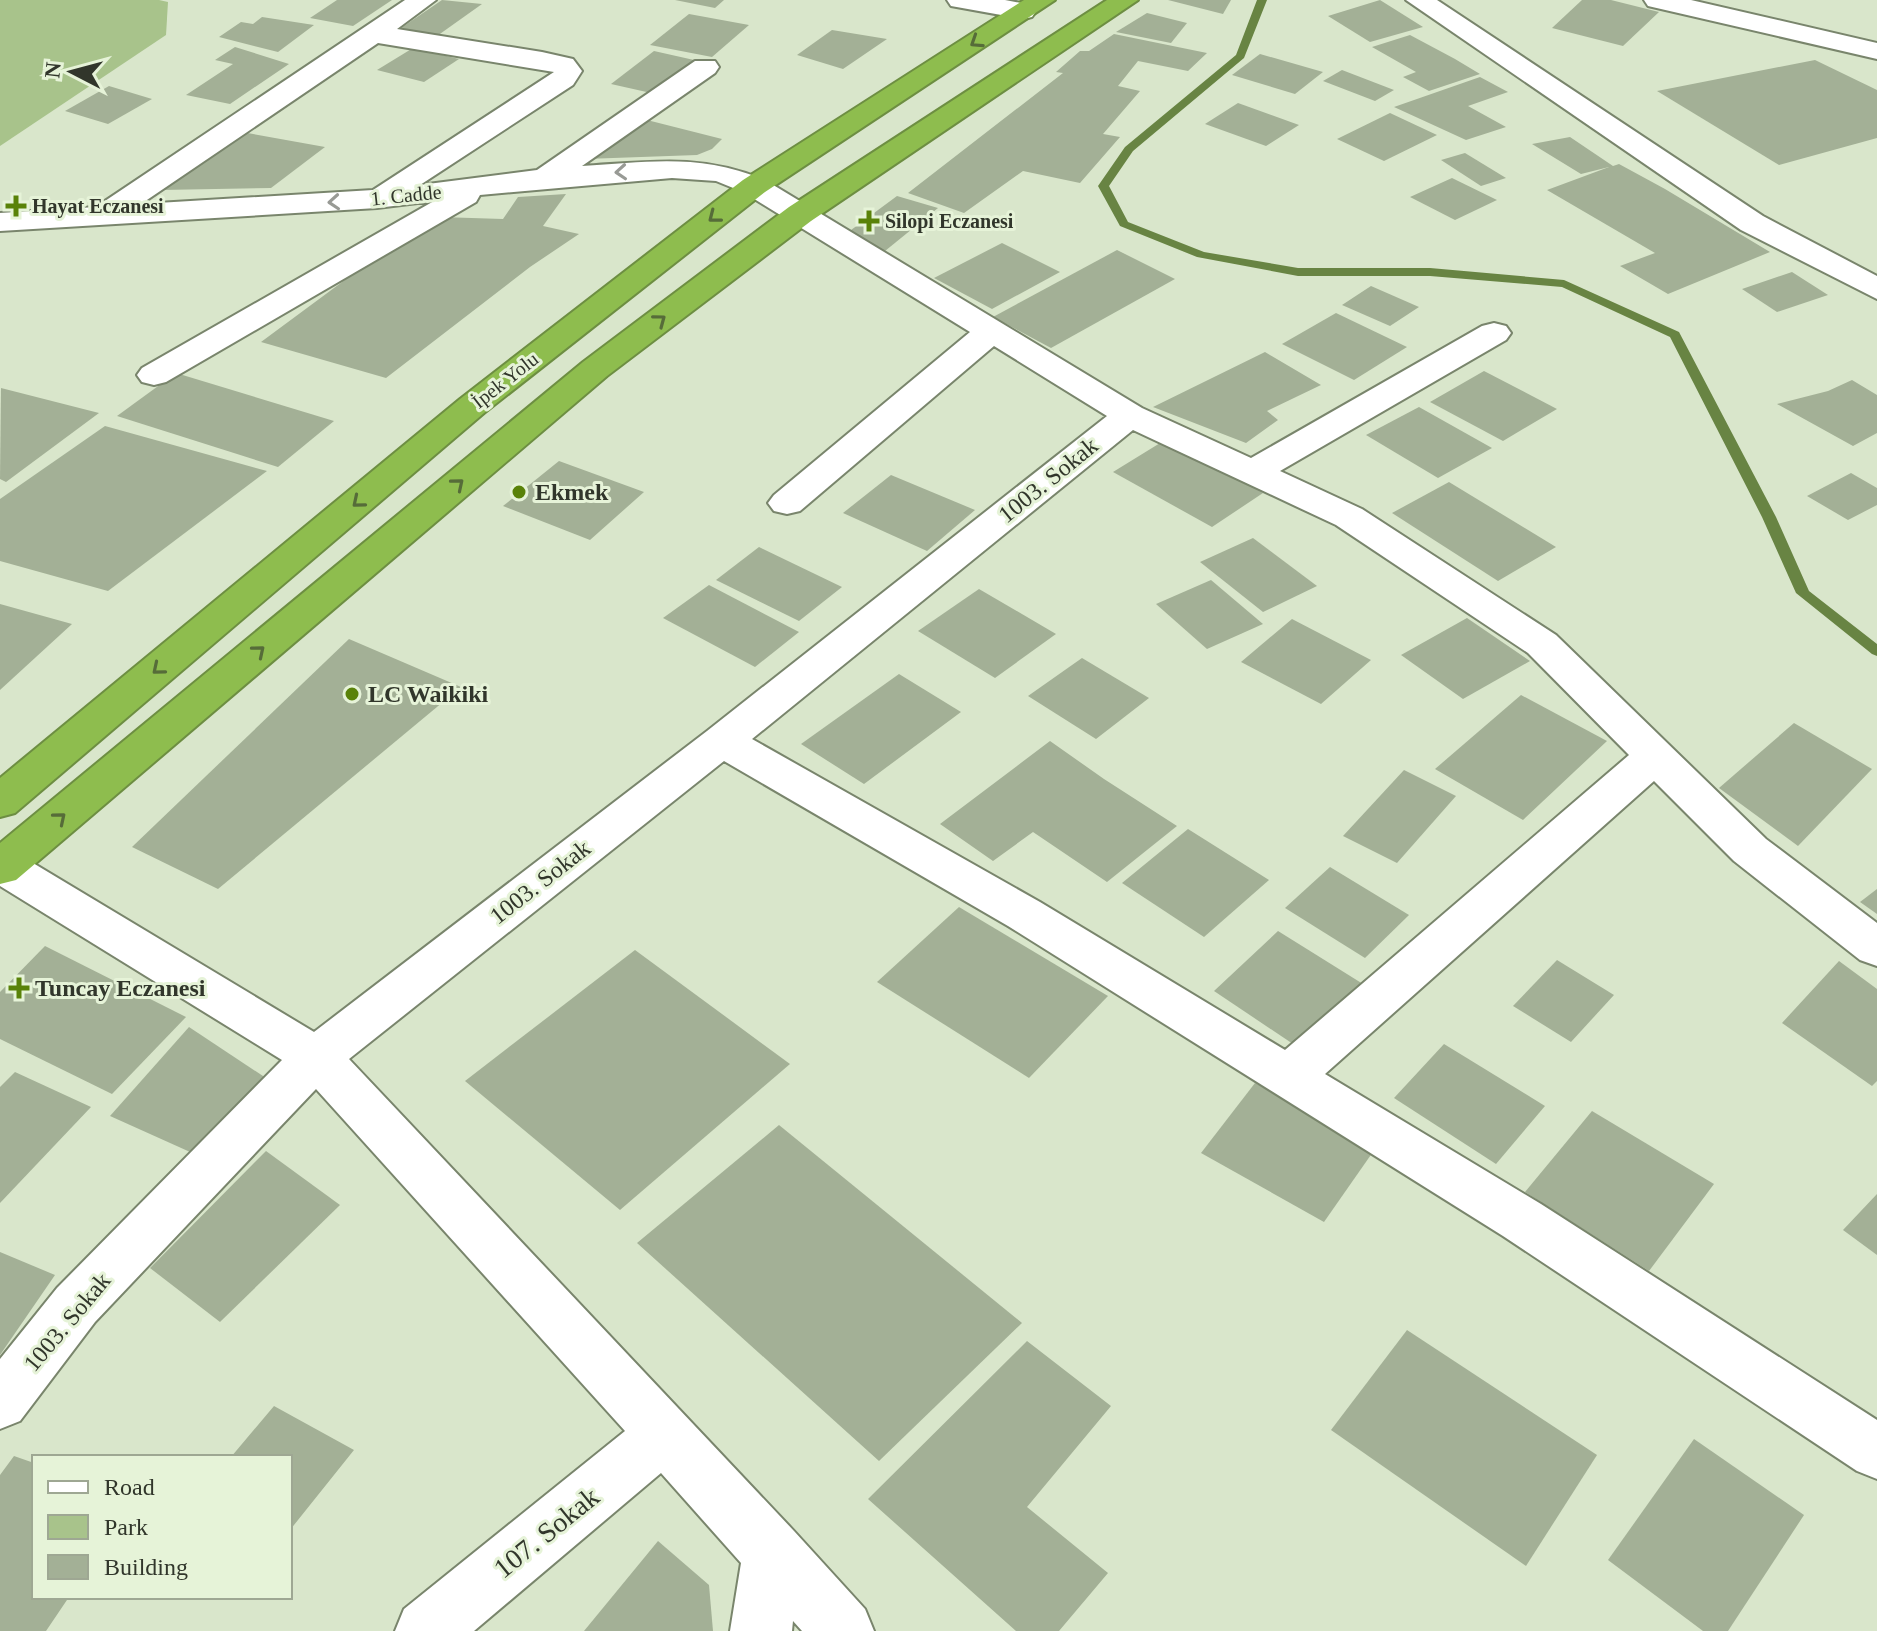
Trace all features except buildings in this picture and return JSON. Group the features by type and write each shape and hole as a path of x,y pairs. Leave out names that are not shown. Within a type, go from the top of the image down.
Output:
{"highway":[{"path":"1,867 595,369 800,214 1125,0"},
{"name":"İpek Yolu","path":"0,802 472,406 754,186 1033,6"}],"street":[{"path":"102,217 423,0"},
{"path":"960,0 1033,6"},
{"path":"1419,0 1752,223 1877,289"},
{"path":"1657,0 1877,51"},
{"path":"375,34 542,60 563,65 568,71 563,79 377,199"},
{"path":"545,178 705,67"},
{"name":"1. Cadde","path":"0,222 377,199 545,178 672,169 721,172 754,186 1130,415 1349,517 1542,644 1750,850 1877,948"},
{"path":"154,375 481,187"},
{"path":"787,503 992,331"},
{"path":"1253,472 1494,333"},
{"name":"1003. Sokak","path":"0,1403 76,1305 316,1057 722,741 1130,415"},
{"path":"722,741 1024,914 1289,1076 1522,1220 1877,1452"},
{"path":"1289,1076 1655,756"},
{"path":"1,867 316,1057 666,1433 843,1631"},
{"name":"107. Sokak","path":"426,1631 666,1433"},
{"path":"761,1631 773,1552"}],"green space":[{"path":"0,0 159,0 168,2 166,35 0,146"}],"waterway":[{"path":"1262,0 1240,56 1129,149 1103,186 1124,224 1201,255 1298,272 1430,272 1564,284 1675,335 1769,517 1803,593 1877,651"}],"place":[{"name":"Hayat Eczanesi","path":"16,206"},
{"name":"Silopi Eczanesi","path":"869,221"},
{"name":"Ekmek","path":"519,492"},
{"name":"LC Waikiki","path":"352,694"},
{"name":"Tuncay Eczanesi","path":"19,988"}]}
